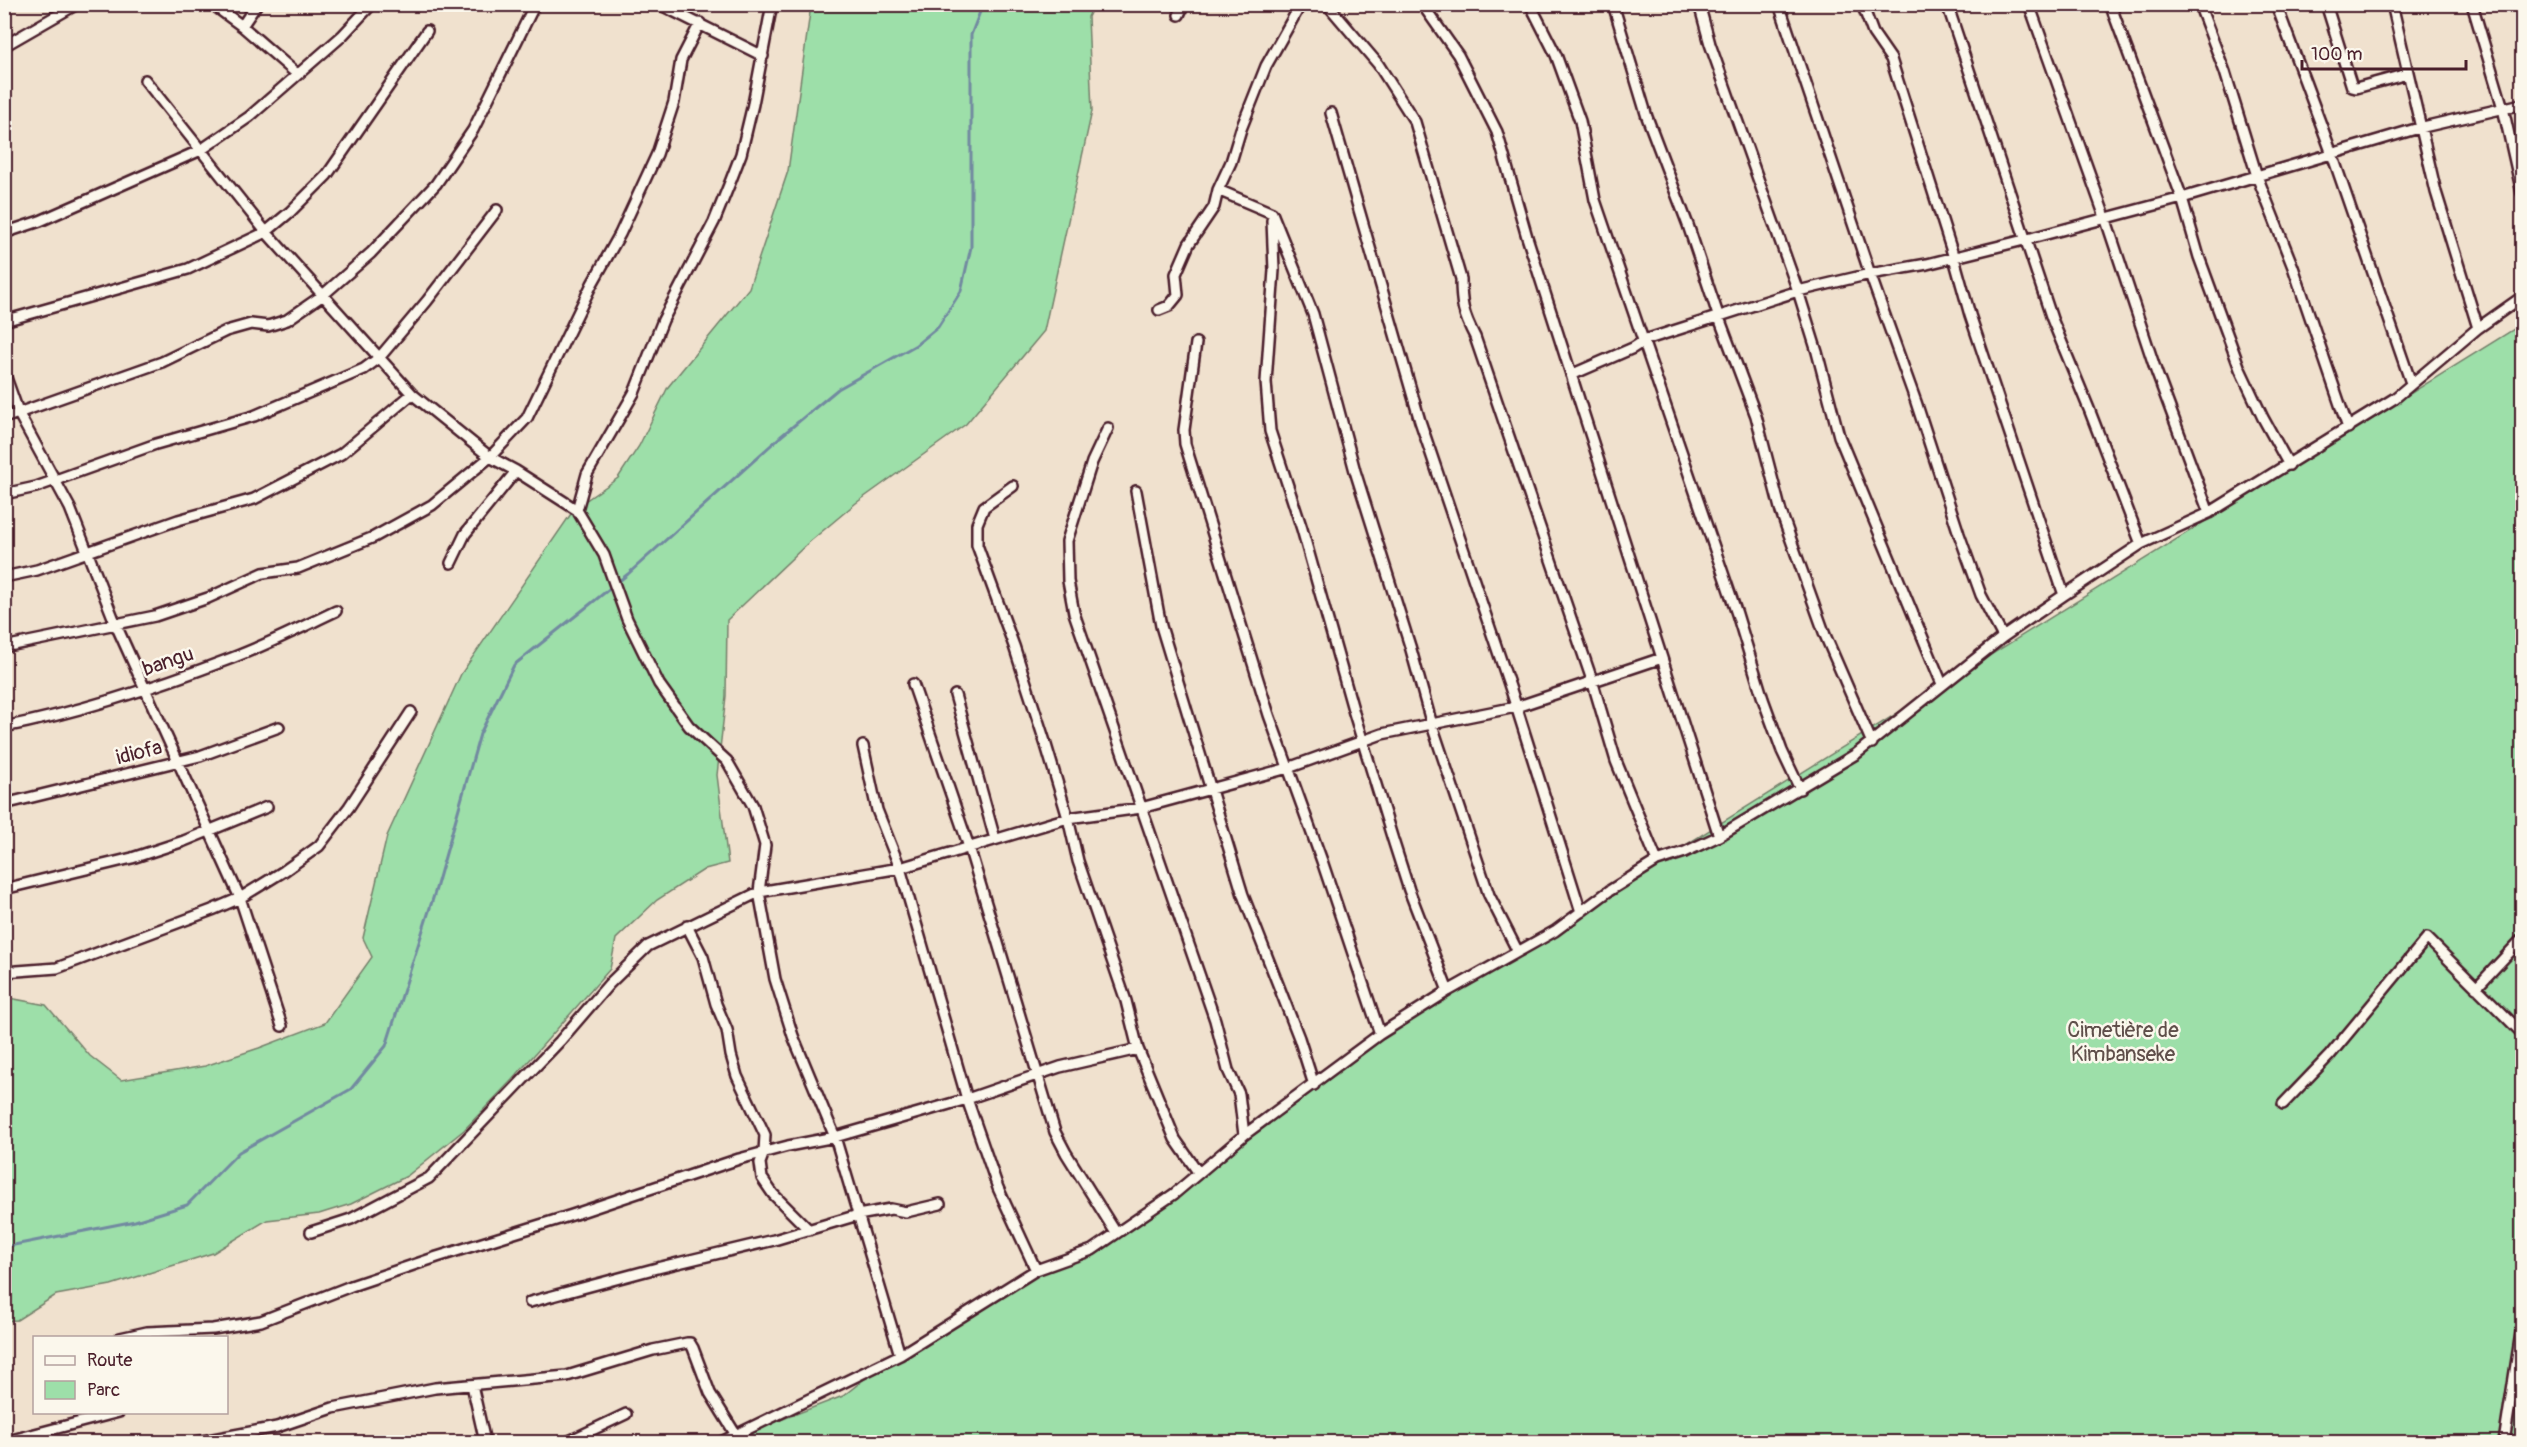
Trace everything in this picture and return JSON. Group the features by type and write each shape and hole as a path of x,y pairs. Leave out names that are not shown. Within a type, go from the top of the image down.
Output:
{"street":[{"path":"4,46 77,4"},
{"path":"212,4 242,26 297,74"},
{"path":"242,26 258,4"},
{"path":"4,233 40,221 201,150 249,117 342,36 372,4"},
{"path":"4,418 162,362 226,331 251,324 268,326 287,320 323,295 371,253 436,184 473,130 535,4"},
{"path":"659,4 763,56"},
{"path":"577,510 587,474 634,393 663,320 714,222 731,180 741,154 772,4"},
{"path":"1179,15 1184,4"},
{"path":"1159,310 1169,306 1179,295 1176,274 1190,244 1214,207 1218,190 1231,162 1241,129 1266,66 1301,4"},
{"path":"1327,4 1378,64 1415,122 1461,279 1461,304 1465,318 1475,337 1592,680 1616,761 1657,861"},
{"path":"1422,4 1458,55 1497,132 1527,237 1719,836"},
{"path":"1530,4 1556,55 1580,121 1595,200 1645,340 1737,614 1762,699 1782,751 1800,789"},
{"path":"1613,4 1647,117 1756,416 1781,512 1825,635 1872,743"},
{"path":"1700,4 1710,44 1798,291 1839,436 1942,684"},
{"path":"1779,4 1978,585 2003,637"},
{"path":"1862,4 1873,33 1891,59 1970,315 2064,595"},
{"path":"1947,4 2062,348 2090,409 2140,544"},
{"path":"2029,4 2105,217 2156,370 2209,513"},
{"path":"2110,4 2182,198 2199,257 2240,369 2289,465"},
{"path":"2199,4 2225,72 2257,176 2293,267 2348,428"},
{"path":"2276,4 2332,154 2411,383"},
{"path":"2326,4 2352,87 2356,88 2407,74"},
{"path":"2392,4 2436,192 2478,328"},
{"path":"2472,4 2503,108 2523,193"},
{"path":"4,647 155,616 208,597 263,573 298,568 374,537 432,505 489,457 527,418 592,284 620,234 657,154 674,102 681,60 700,23"},
{"path":"4,321 188,269 266,232 327,175 427,31"},
{"path":"145,80 266,232 412,394 489,457 516,471 577,510 604,555 627,619 659,684 689,726 727,761 753,806 765,845 759,892 775,979 793,1036 835,1137 900,1355"},
{"path":"1571,375 1633,348 1645,340 1798,291 1954,258 2024,240 2182,198 2420,128 2523,104"},
{"path":"1331,113 1416,411 1516,707 1581,912"},
{"path":"1218,190 1272,213 1313,314 1355,471 1410,646 1432,725 1489,895 1517,950"},
{"path":"4,494 36,487 156,444 254,416 364,369 379,358 497,210"},
{"path":"1272,213 1274,270 1266,382 1270,431 1302,529 1409,890 1448,991"},
{"path":"721,1443 900,1355 1036,1270 1092,1250 1174,1194 1244,1135 1380,1034 1517,950 1555,931 1609,891 1657,861 1685,852 1719,836 1800,789 1872,743 1942,684 2003,637 2064,595 2140,544 2209,513 2395,398 2478,328 2523,297"},
{"path":"1196,343 1184,429 1185,444 1269,715 1380,1034"},
{"path":"4,372 20,414 70,508 116,625 240,898 282,1026"},
{"path":"4,577 37,570 178,520 254,499 341,454 412,394"},
{"path":"1108,428 1092,462 1067,541 1068,581 1074,613 1215,1020 1228,1071 1239,1094 1244,1135"},
{"path":"451,563 465,534 516,471"},
{"path":"1013,486 984,507 977,524 977,544 1014,646 1068,818 1078,861 1126,1001 1138,1049 1175,1139 1198,1172"},
{"path":"1136,491 1161,626 1243,896 1299,1038 1314,1085"},
{"name":"bangu","path":"4,727 29,722 145,688 233,658 336,611"},
{"path":"311,1232 351,1219 429,1178 560,1041 609,984 648,946 759,892 900,868 1068,818 1141,807 1288,768 1363,739 1516,707 1662,658"},
{"path":"913,684 969,847 1036,1074 1061,1142 1116,1233"},
{"path":"955,695 995,838"},
{"path":"4,972 57,968 240,898 319,846 349,807 411,712"},
{"name":"idiofa","path":"4,804 200,756 279,727"},
{"path":"863,746 878,810 900,868 968,1099 998,1188 1036,1270"},
{"path":"4,889 132,858 210,831 267,807"},
{"path":"687,926 703,957 716,1004 727,1030 737,1076 765,1135 764,1152 760,1163 762,1179 773,1194 809,1230"},
{"path":"2283,1104 2330,1055 2427,938 2523,1034"},
{"path":"2476,988 2523,939"},
{"path":"129,1336 147,1332 213,1329 261,1321 426,1260 764,1152 835,1137 968,1099 1036,1074 1138,1049"},
{"path":"530,1302 809,1230 858,1215 891,1209 906,1212 940,1204"},
{"path":"2504,1443 2523,1326"},
{"path":"197,1443 277,1427 333,1408 435,1388 567,1376 653,1350 690,1343 710,1393 736,1435"},
{"path":"472,1385 485,1443"},
{"path":"4,1442 115,1414"},
{"path":"567,1443 626,1414"}],"green space":[{"path":"811,5 1094,5 1088,17 1092,111 1044,331 966,424 856,503 807,544 727,620 726,696 717,775 728,863 705,869 657,900 616,939 610,969 512,1080 464,1130 407,1176 351,1204 319,1214 267,1220 213,1253 111,1285 56,1295 17,1320 5,1321 4,997 46,1005 90,1056 121,1080 205,1066 325,1023 372,957 363,938 387,836 461,674 575,508 618,478 639,446 668,387 749,288 788,171"},
{"name":"Cimetière de Kimbanseke","path":"2522,324 2522,1442 723,1442 843,1396 887,1361 1036,1270 1092,1250 1380,1034"}],"waterway":[{"path":"4,1247 135,1221 187,1205 239,1152 351,1089 386,1046 435,892 480,734 514,665 628,574 780,437 838,389 916,345 938,327 961,291 971,247 971,35 983,4"}]}
